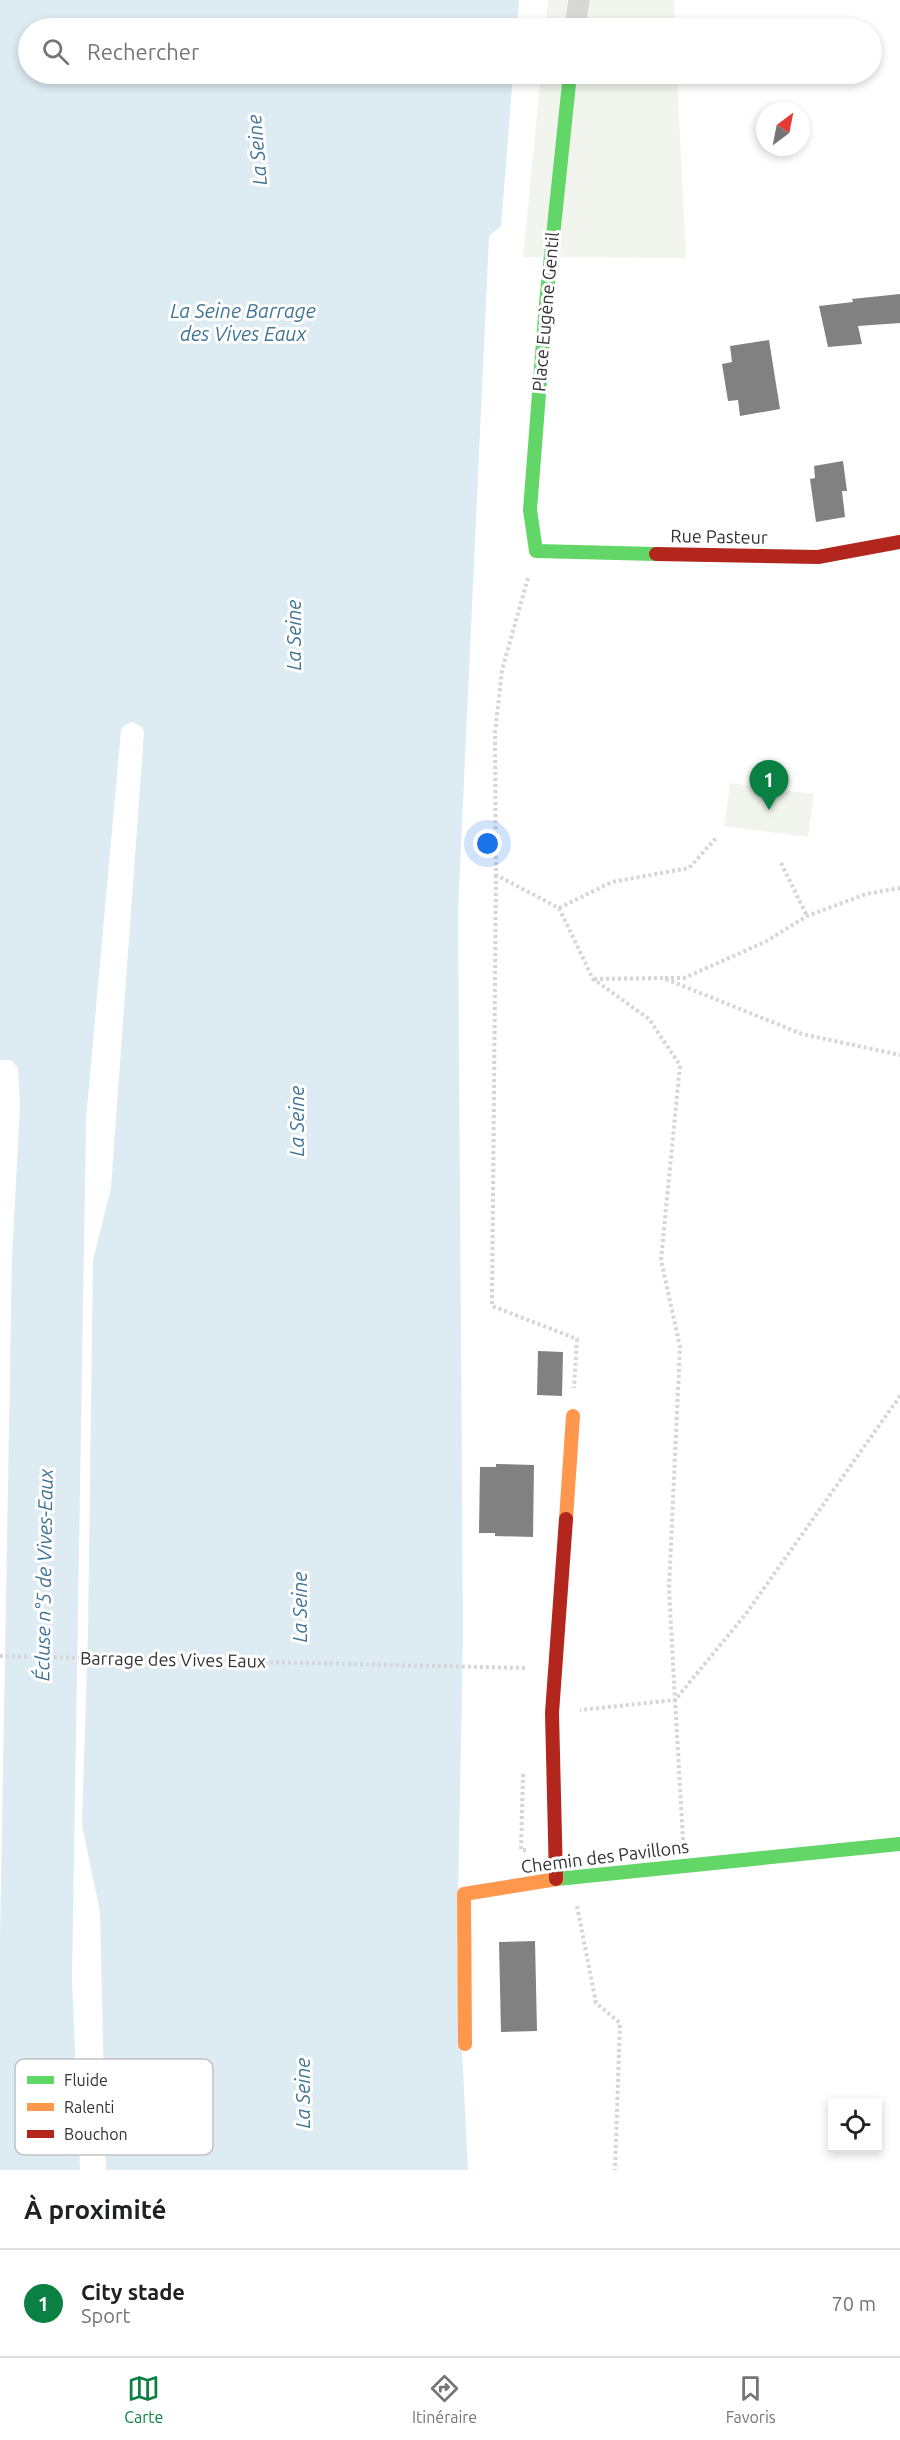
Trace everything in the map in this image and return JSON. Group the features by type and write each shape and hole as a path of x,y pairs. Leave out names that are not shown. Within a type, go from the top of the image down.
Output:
{"street":[{"path":"576,18 579,0"},
{"name":"Place Eugène Gentil","path":"536,551 531,498 546,303 569,84"},
{"name":"Rue Pasteur","path":"536,551 818,557 900,542"},
{"path":"556,1879 552,1713 573,1416"},
{"name":"Chemin des Pavillons","path":"465,2044 464,1894 556,1879 900,1844"}],"path":[{"path":"536,551 501,670 495,733 492,1306 577,1339 573,1416"},
{"path":"559,908 612,882 690,868 717,837"},
{"path":"781,863 807,916"},
{"path":"496,875 559,908 593,979 650,1019 680,1065 661,1260 680,1347 669,1588 685,1866"},
{"path":"593,979 684,978 765,942 807,916 866,894 900,888"},
{"path":"663,978 802,1034 900,1055"},
{"path":"552,1713 675,1700 745,1616 900,1396"},
{"name":"Barrage des Vives Eaux","path":"0,1656 525,1666"},
{"path":"572,1878 596,2003 620,2023 615,2170"}],"shaded area":[{"path":"548,0 674,0 675,18 546,18"},
{"path":"540,84 677,84 686,258 523,257"},
{"path":"730,783 814,794 808,837 724,826"}],"water":[{"name":"La Seine Barrage des Vives Eaux","path":"0,0 519,0 518,18 18,18 18,84 512,84 501,226 489,236 458,911 463,1636 457,1951 468,2170 106,2170 106,2155 213,2155 213,2059 103,2059 100,1912 82,1825 88,1633 93,1260 111,1188 144,732 142,727 132,722 121,730 86,1119 72,1979 75,2059 15,2059 15,2155 79,2155 80,2170 0,2170 0,1941 12,1258 20,1105 18,1068 11,1060 0,1060"}],"building":[{"path":"900,294 900,323 858,326 862,344 828,347 819,306 853,302 852,299"},
{"path":"769,340 780,409 740,416 738,400 728,401 722,364 732,362 730,346"},
{"path":"843,461 847,491 842,491 845,517 816,522 810,479 815,478 814,466"},
{"path":"538,1351 563,1352 562,1396 537,1395"},
{"path":"496,1464 534,1465 533,1537 495,1536 495,1533 479,1533 480,1467 496,1467"},
{"path":"535,1941 537,2031 501,2032 499,1942"}],"traffic: fast":[{"path":"569,84 546,303 530,510 536,551 656,554"},
{"path":"557,1879 900,1844"}],"traffic: slow":[{"path":"566,1519 573,1416"},
{"path":"465,2044 464,1894 557,1879"}],"traffic: jam":[{"path":"656,554 818,557 900,542"},
{"path":"556,1879 552,1713 566,1519"}],"place":[{"name":"City stade","path":"769,810"}],"water label":[{"name":"La Seine","path":"257,150"},
{"name":"La Seine","path":"294,635"},
{"name":"La Seine","path":"297,1121"},
{"name":"Écluse n°5 de Vives-Eaux","path":"44,1575"},
{"name":"La Seine","path":"300,1607"},
{"name":"La Seine","path":"303,2093"}]}
